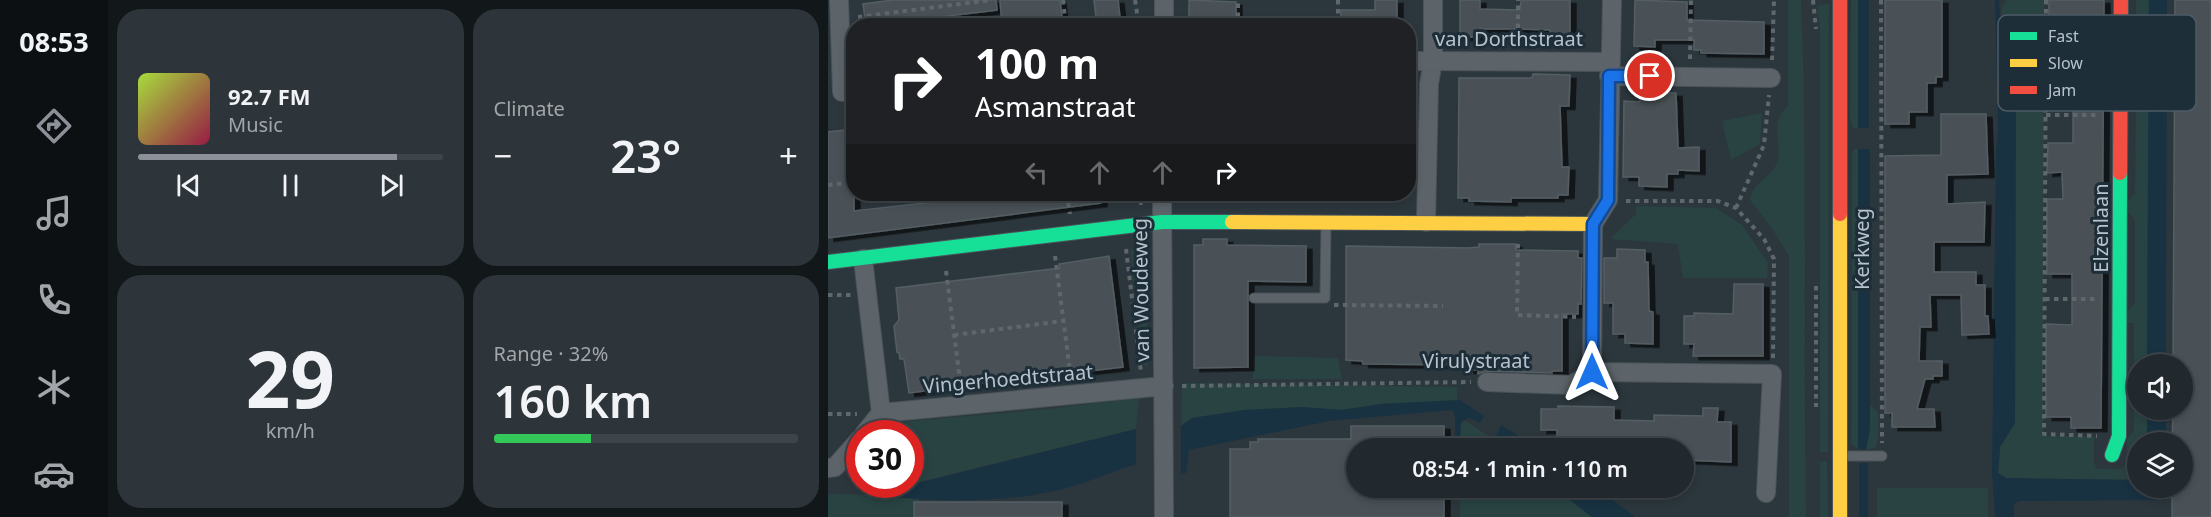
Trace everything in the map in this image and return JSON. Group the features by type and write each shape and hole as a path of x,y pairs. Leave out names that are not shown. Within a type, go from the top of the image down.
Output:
{"street":[{"path":"839,0 841,93"},
{"path":"1164,0 1164,18"},
{"path":"1426,222 1429,84 1433,61 1433,0"},
{"path":"1592,372 1593,224 1608,200 1612,0"},
{"name":"Kerkweg","path":"1840,0 1840,517"},
{"name":"Elzenlaan","path":"2121,0 2121,15"},
{"name":"van Dorthstraat","path":"1416,61 1518,62 1690,77 1771,78"},
{"name":"Elzenlaan","path":"2112,455 2119,436 2120,111"},
{"name":"van Woudeweg","path":"1162,201 1164,517"},
{"path":"828,262 1162,222 1593,224"},
{"path":"863,259 881,413 875,420"},
{"name":"Virulystraat","path":"1487,382 1572,385 1592,372 1772,374"},
{"path":"1766,493 1772,374"},
{"name":"Vingerhoedtstraat","path":"881,413 1164,386"},
{"path":"828,468 835,467 846,455"}],"lane":[{"path":"1254,298 1325,298 1326,224"},
{"path":"1840,456 1882,456"}],"path":[{"path":"848,18 991,0"},
{"path":"1063,0 1065,18"},
{"path":"1136,0 1137,18"},
{"path":"1238,18 1239,0"},
{"path":"1338,0 1338,18"},
{"path":"1518,0 1518,62"},
{"path":"1690,0 1690,77"},
{"path":"1736,208 1764,145 1771,78 1774,0"},
{"name":"Kerkweg","path":"1881,0 1882,456"},
{"path":"840,19 846,18"},
{"path":"2046,111 2044,434 2119,436"},
{"path":"2046,115 2120,115"},
{"path":"828,185 846,183"},
{"path":"1608,200 1718,201 1736,208 1764,239 1774,259 1772,374"},
{"path":"1518,224 1517,315 1592,317"},
{"path":"1123,227 1143,388"},
{"path":"1052,236 1073,395"},
{"path":"943,249 963,406"},
{"path":"2045,299 2121,298"},
{"path":"1331,305 1443,306"},
{"path":"954,335 1063,321"},
{"name":"Virulystraat","path":"1164,386 1487,382"}],"green space":[{"path":"1788,0 1801,0 1806,517 1789,517 1789,256 1771,227 1750,200 1757,185 1775,167 1778,155 1778,122 1788,105"},
{"path":"1851,0 1858,0 1858,128 1853,128 1850,119"},
{"path":"2007,0 2044,0 2044,15 2001,14"},
{"path":"2136,0 2149,0 2149,15 2136,15"},
{"path":"1829,4 1828,452 1820,452 1820,29 1817,6"},
{"path":"2016,111 2044,111 2043,436 2094,437 2094,463 2097,469 2122,469 2127,462 2127,480 2006,478 1998,473 2000,447 2015,423"},
{"path":"2136,111 2148,111 2147,354 2134,354 2134,323 2127,323 2127,312 2135,303 2135,220 2128,212 2128,201 2135,194"},
{"path":"1762,113 1760,144 1731,160 1722,121"},
{"path":"1854,149 1858,149 1858,449 1851,444 1852,153"},
{"path":"1636,206 1716,208 1742,225 1768,263 1767,278 1683,278 1678,244 1610,239 1636,214"},
{"path":"1147,248 1148,368 1143,364 1130,250"},
{"path":"1253,357 1338,358 1342,379 1253,379"},
{"path":"1182,383 1457,387 1457,400 1381,404 1341,410 1302,407 1245,410 1192,418 1181,426"},
{"path":"1139,398 1136,429 924,481 922,420"},
{"path":"1870,405 1878,412 1878,437 1876,447 1866,450 1870,428"},
{"path":"1464,420 1492,438 1460,438 1460,426"},
{"path":"2134,420 2147,420 2147,432 2133,432"},
{"path":"1827,461 1828,517 1820,517 1820,462"},
{"path":"1877,488 1988,488 1988,517 1877,517"},
{"path":"828,494 846,494 846,498 919,498 919,517 828,517"},
{"path":"1460,498 1568,498 1592,517 1460,517"}],"water":[{"path":"1858,0 1869,0 1869,128 1858,128"},
{"path":"1995,0 1999,0 1998,111 2016,111 2015,423 2000,447 1998,473 2006,478 2127,480 2127,498 2166,498 2166,500 2019,501 2014,504 2014,517 1995,517 1992,473 1998,130"},
{"path":"2149,0 2167,0 2167,15 2149,15"},
{"path":"2148,111 2167,111 2166,354 2147,354"},
{"path":"1858,149 1869,149 1870,156 1870,428 1866,450 1858,449"},
{"path":"1460,400 1484,416 1480,423 1469,418 1461,422 1460,438 1455,438 1455,416 1452,410 1329,421 1189,450 1186,473 1181,474 1181,426 1192,418 1245,410 1302,407 1341,410 1381,404"},
{"path":"2147,420 2166,420 2166,432 2147,432"},
{"path":"1501,425 1522,438 1495,438"},
{"path":"1136,429 1136,464 1056,491 986,500 900,498 924,498 924,481"},
{"path":"1859,463 1868,463 1868,517 1859,517"},
{"path":"1568,498 1610,498 1635,517 1592,517"}],"building":[{"path":"893,0 996,0 997,10 932,18 865,18 863,4"},
{"path":"1000,0 1060,0 1062,18 1001,18"},
{"path":"1094,0 1118,0 1120,18 1096,18"},
{"path":"1189,0 1236,2 1236,18 1189,18"},
{"path":"1375,0 1397,0 1397,18 1341,18 1341,10 1375,10"},
{"path":"1460,0 1480,0 1480,9 1520,10 1521,0 1570,0 1570,38 1550,38 1550,30 1521,29 1480,29 1480,37 1460,37"},
{"path":"1635,0 1687,2 1687,20 1764,22 1764,54 1701,53 1701,50 1694,50 1694,40 1655,40 1655,47 1634,46"},
{"path":"1885,0 1942,0 1942,77 1936,77 1936,83 1927,83 1927,112 1909,112 1909,124 1885,124"},
{"path":"2049,0 2104,0 2104,15 2049,15"},
{"path":"2175,0 2211,0 2211,517 2172,517 2172,498 2193,498 2193,432 2172,432 2173,420 2193,420 2193,354 2173,354 2174,111 2196,111 2196,15 2175,15"},
{"path":"1533,74 1570,75 1569,106 1560,106 1562,167 1569,167 1568,195 1558,195 1558,198 1511,198 1511,202 1469,201 1469,198 1458,198 1459,78 1532,78"},
{"path":"1640,92 1676,93 1678,148 1699,147 1699,171 1678,170 1678,174 1667,174 1667,187 1639,186 1639,177 1623,177 1624,101 1640,102"},
{"path":"2073,111 2103,111 2101,428 2071,428 2071,417 2046,417 2046,324 2072,325 2072,274 2047,274 2047,199 2063,199 2062,172 2047,173 2048,143 2073,143"},
{"path":"1941,114 1986,114 1988,174 1947,175 1947,204 1985,202 1984,242 1934,242 1934,272 1976,272 1976,285 1985,285 1985,316 1988,316 1989,334 1962,335 1961,295 1930,295 1931,327 1920,327 1919,361 1942,361 1942,376 1925,379 1917,409 1934,409 1935,427 1892,427 1892,413 1885,413 1885,156 1941,155"},
{"path":"846,130 846,201 854,201 854,211 943,201 1101,201 1101,203 828,238 828,132"},
{"path":"1203,239 1227,239 1227,245 1306,246 1306,282 1248,281 1248,367 1194,368 1194,245 1203,245"},
{"path":"1479,244 1516,244 1516,250 1578,251 1578,258 1582,258 1581,304 1578,304 1578,314 1562,314 1562,371 1552,371 1552,373 1487,371 1478,374 1478,370 1468,370 1467,365 1363,364 1362,361 1346,360 1346,246 1469,248 1479,247"},
{"path":"1617,249 1645,250 1645,262 1648,262 1649,311 1653,312 1653,344 1625,343 1625,334 1613,334 1613,303 1604,303 1604,258 1617,258"},
{"path":"1109,256 1123,367 909,393 904,359 900,359 897,352 894,326 899,320 896,288 1060,268 1059,264"},
{"path":"1734,284 1763,284 1763,356 1693,356 1694,344 1684,344 1684,316 1694,316 1694,313 1733,314"},
{"path":"1558,406 1614,407 1614,420 1654,421 1654,415 1703,416 1703,408 1718,408 1717,422 1731,422 1731,462 1694,460 1694,438 1557,438 1557,430 1541,430 1541,409 1558,409"},
{"path":"1351,426 1444,426 1444,438 1351,438"},
{"path":"1258,439 1346,439 1346,498 1444,498 1444,517 1230,517 1230,449 1250,449 1250,442 1258,442"},
{"path":"914,502 1062,502 1062,517 914,517"}],"traffic: fast":[{"path":"2112,455 2119,436 2120,173"},
{"path":"828,262 1162,222 1232,222"}],"traffic: slow":[{"path":"1840,214 1840,517"},
{"path":"1232,222 1593,224"}],"traffic: jam":[{"path":"1840,0 1840,214"},
{"path":"2121,0 2121,15"},
{"path":"2120,111 2120,173"}],"route":[{"path":"1592,372 1593,224 1608,200 1609,76 1650,76"}]}
